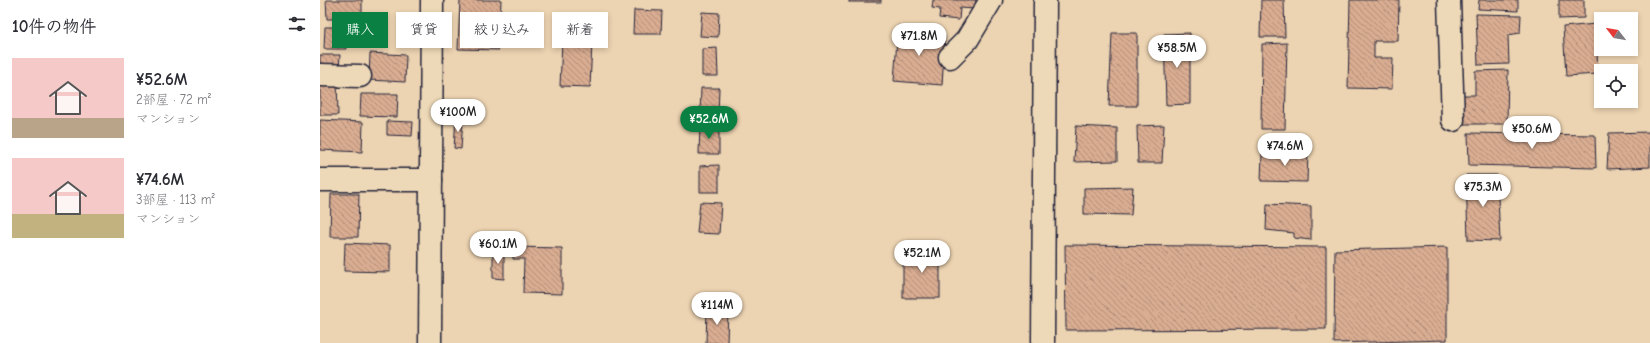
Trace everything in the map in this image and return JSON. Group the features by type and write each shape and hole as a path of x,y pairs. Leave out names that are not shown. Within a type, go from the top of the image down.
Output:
{"street":[{"path":"430,343 432,0"},
{"path":"950,57 967,40 991,0"},
{"path":"1043,343 1045,0"},
{"path":"1449,0 1453,120"},
{"path":"320,75 360,76"},
{"path":"320,180 431,180"}],"building":[{"path":"326,0 362,0 362,12 332,12 332,19 327,19"},
{"path":"460,0 501,0 501,12 460,12 460,48 499,48 499,50 458,49"},
{"path":"849,0 881,0 881,2 849,2"},
{"path":"933,0 976,0 975,9 960,8 959,20 939,18 940,9 932,8"},
{"path":"1261,0 1284,0 1285,37 1260,37"},
{"path":"1350,0 1399,0 1398,41 1374,41 1374,58 1393,58 1392,89 1348,88"},
{"path":"1479,0 1518,0 1518,11 1478,9"},
{"path":"1559,0 1584,0 1584,18 1559,19"},
{"path":"634,10 662,11 661,34 633,34"},
{"path":"702,12 719,13 718,37 700,36"},
{"path":"1476,14 1521,15 1520,33 1508,35 1509,64 1478,65"},
{"path":"1594,24 1594,56 1597,56 1598,64 1594,64 1594,74 1566,76 1563,27"},
{"path":"898,26 923,28 920,34 945,36 942,85 894,81"},
{"path":"325,27 332,27 332,48 346,49 324,49"},
{"path":"1112,33 1137,33 1137,106 1109,106"},
{"path":"1190,33 1190,104 1166,105 1164,34"},
{"path":"1287,43 1285,129 1261,129 1262,44"},
{"path":"562,48 592,48 590,87 560,86"},
{"path":"717,48 718,76 702,76 702,49"},
{"path":"370,53 406,55 405,82 369,80"},
{"path":"320,55 340,55 339,70 320,69"},
{"path":"1508,70 1507,124 1463,124 1463,95 1475,95 1475,71"},
{"path":"320,80 337,80 338,115 320,115"},
{"path":"701,88 719,88 718,116 700,115"},
{"path":"361,94 398,94 397,117 360,116"},
{"path":"456,117 463,118 461,149 454,148"},
{"path":"320,120 363,122 362,152 320,150"},
{"path":"387,121 413,122 412,136 387,135"},
{"path":"700,125 719,125 719,154 699,154"},
{"path":"1164,125 1162,163 1138,163 1137,126"},
{"path":"1076,126 1117,128 1117,161 1074,162"},
{"path":"1650,132 1650,167 1607,169 1609,133"},
{"path":"1468,133 1595,135 1596,168 1469,165"},
{"path":"1262,153 1308,153 1307,182 1261,181"},
{"path":"719,165 719,192 700,192 700,166"},
{"path":"1466,175 1497,175 1500,241 1468,240"},
{"path":"1133,187 1131,215 1084,214 1084,188"},
{"path":"331,194 359,194 358,237 330,237"},
{"path":"700,202 721,203 719,234 697,233"},
{"path":"1267,204 1311,206 1311,240 1294,238 1294,233 1266,230"},
{"path":"345,243 390,245 390,272 344,271"},
{"path":"1065,245 1326,247 1326,329 1066,330"},
{"path":"513,247 562,248 562,294 523,293 524,259 513,259"},
{"path":"1447,247 1447,340 1334,343 1335,250"},
{"path":"493,251 504,252 504,279 493,278"},
{"path":"903,251 940,251 940,298 903,298"},
{"path":"707,309 728,309 727,343 706,343"}]}
